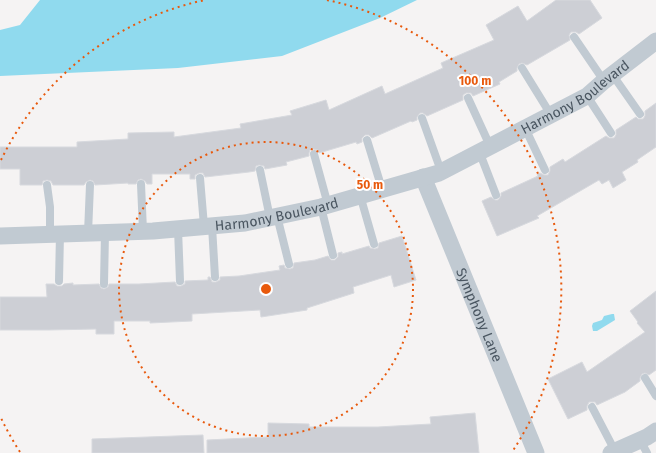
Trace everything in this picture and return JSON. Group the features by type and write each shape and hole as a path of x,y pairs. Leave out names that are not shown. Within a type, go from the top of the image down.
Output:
{"street":[{"name":"Harmony Boulevard","path":"0,236 143,231 245,223 325,206 441,172 484,148 587,96 656,41"},
{"name":"Symphony Lane","path":"423,177 536,453"},
{"path":"613,452 644,447 647,437 656,431"}],"lane":[{"path":"574,37 640,114"},
{"path":"522,68 551,115"},
{"path":"587,96 610,133"},
{"path":"468,98 484,148 496,195"},
{"path":"422,118 441,172"},
{"path":"525,128 545,170"},
{"path":"366,140 382,189"},
{"path":"314,154 333,255"},
{"path":"260,170 289,264"},
{"path":"200,178 215,277"},
{"path":"141,184 143,231"},
{"path":"47,185 55,234 59,281"},
{"path":"88,233 90,185"},
{"path":"360,195 374,244"},
{"path":"178,229 180,281"},
{"path":"104,284 105,233"},
{"path":"645,378 656,396"},
{"path":"592,407 613,452"}],"water":[{"path":"40,0 417,0 380,18 282,56 178,68 0,76 0,30 20,25"},
{"path":"614,314 615,320 597,331 593,331 593,323 602,320 604,316"}],"building":[{"path":"556,0 590,0 602,18 579,34 576,32 571,32 569,35 570,40 527,65 522,63 519,64 517,71 499,82 500,84 473,96 471,93 466,93 463,95 463,100 427,116 420,113 417,120 411,121 372,138 369,135 365,135 362,138 362,142 357,144 356,142 319,153 318,150 313,149 310,150 309,156 286,162 287,165 265,169 264,166 259,165 256,166 255,171 249,172 205,177 203,173 199,173 195,175 195,179 190,179 190,174 152,174 152,184 147,184 141,179 138,180 136,184 95,185 93,181 90,180 84,185 53,185 51,181 47,180 43,181 42,185 20,185 20,169 0,169 0,147 77,147 77,142 128,139 128,133 174,132 174,137 241,128 240,124 292,115 290,111 326,100 329,110 382,86 385,94 443,68 441,63 494,40 486,25 518,6 527,21"},
{"path":"656,103 656,147 637,160 638,162 622,172 626,180 613,188 609,180 602,184 599,180 537,216 539,218 497,236 482,201 491,197 498,200 501,193 538,176 537,174 540,173 548,175 550,167 563,159 565,162 606,136 609,138 614,138 616,135 616,130 636,117 638,119 643,119 645,116 645,111"},
{"path":"402,236 416,280 394,287 391,275 353,287 354,293 307,308 307,310 261,317 260,310 192,314 192,321 150,323 150,321 114,321 114,334 96,334 96,329 0,330 0,297 47,297 46,284 62,286 64,284 73,283 73,285 99,284 101,288 104,289 108,287 109,284 175,282 177,286 181,286 185,284 185,281 208,280 208,277 210,277 212,282 216,282 220,280 220,277 239,276 280,270 279,266 284,265 285,268 290,269 293,268 294,263 315,260 328,256 331,260 335,260 338,257 338,253 342,252 342,254 369,246 370,248 375,249 378,248 379,243"},
{"path":"656,291 656,370 649,375 645,373 642,374 640,381 625,392 597,405 595,402 589,402 587,410 568,419 548,379 582,362 587,372 645,332 637,323 638,322 630,311"},
{"path":"475,413 479,453 207,453 207,440 268,437 268,423 309,424 309,427 378,427 431,424 430,417"},
{"path":"203,435 204,453 92,453 92,439"}]}
